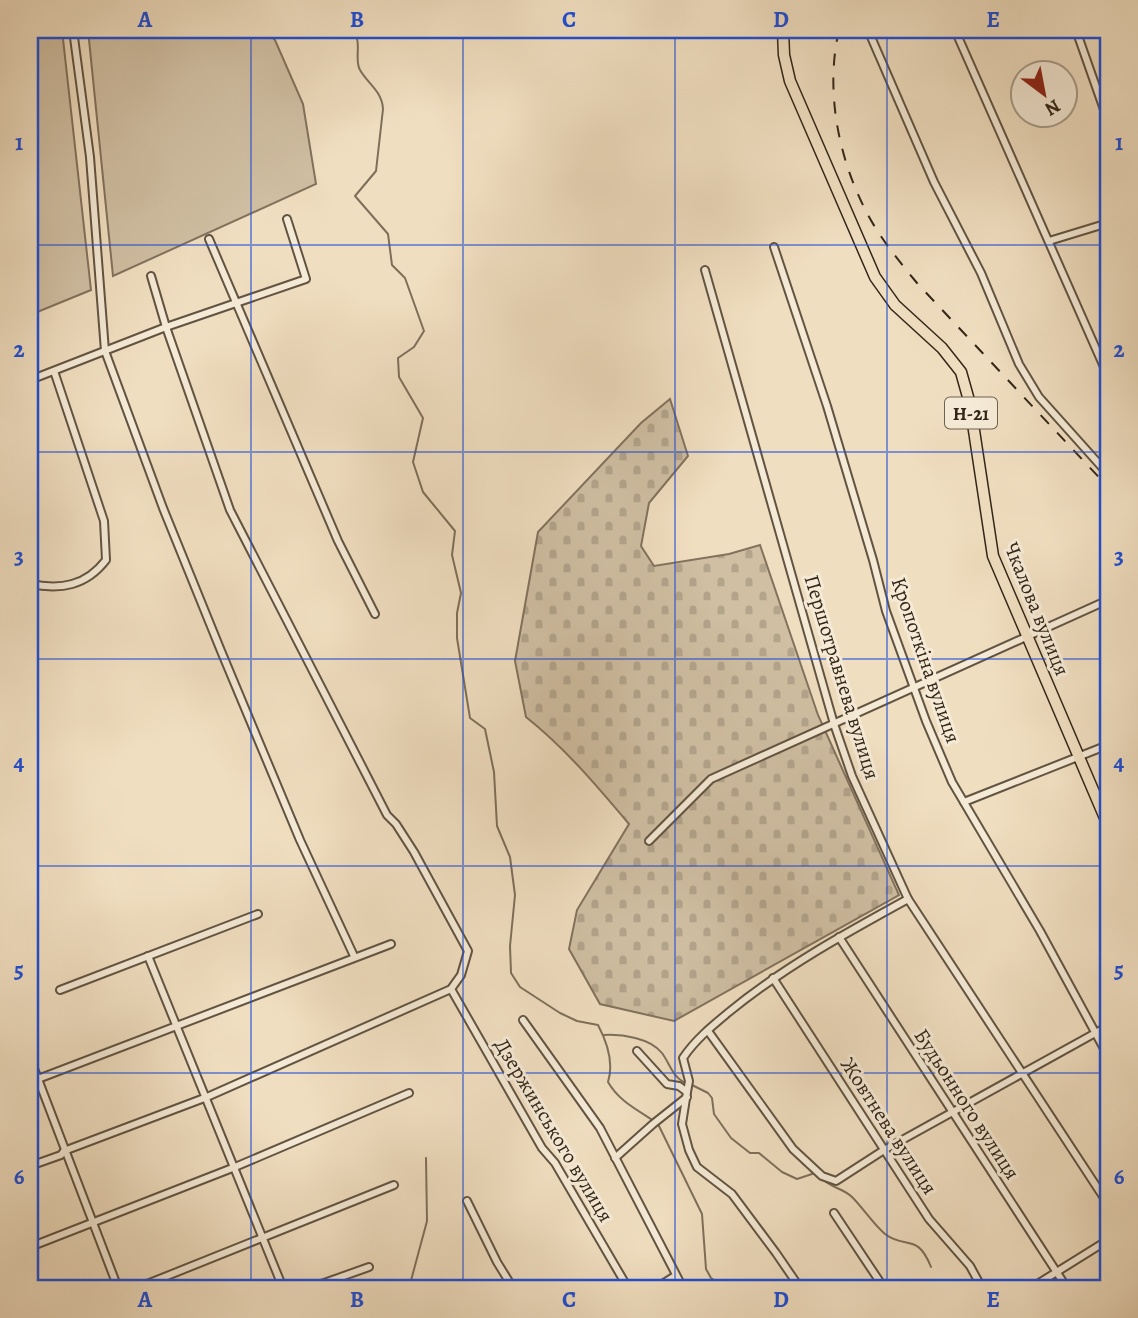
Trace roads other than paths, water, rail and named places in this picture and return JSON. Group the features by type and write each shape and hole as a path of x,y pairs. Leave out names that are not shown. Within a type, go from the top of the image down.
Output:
{"main road":[{"name":"Чкалова вулиця","path":"783,30 784,55 790,81 875,277 895,305 942,348 961,372 970,404 993,556 1108,825"}],"street":[{"path":"73,30 90,157 105,351 163,508 221,652 300,839 354,956"},
{"path":"868,30 934,182 981,273 1019,364 1040,397 1108,474"},
{"path":"955,30 1108,376"},
{"path":"1076,30 1108,121"},
{"path":"30,380 166,327 306,279 287,219"},
{"path":"1049,241 1108,223"},
{"path":"209,239 338,541 375,614"},
{"name":"Кропоткіна вулиця","path":"774,247 824,397 886,611 913,688 952,782 1041,931 1108,1056"},
{"name":"Першотравнева вулиця","path":"705,270 834,724 852,776 908,898 1021,1075 1108,1204"},
{"path":"30,1166 207,1097 451,989 461,975 468,951 414,852 387,815 235,520 150,276"},
{"path":"30,584 76,584 96,574 106,560 104,521 54,371"},
{"path":"649,841 711,779 1108,600"},
{"path":"964,802 1108,745"},
{"path":"800,1288 732,1194 697,1167 682,1124 688,1089 683,1058 693,1043 773,978 908,898"},
{"path":"60,990 258,914"},
{"name":"Будьонного вулиця","path":"839,937 1067,1288"},
{"path":"30,1082 391,944"},
{"path":"148,956 283,1288"},
{"name":"Жовтнева вулиця","path":"773,978 929,1219 970,1266 982,1288"},
{"name":"Дзержинського вулиця","path":"451,989 542,1148 555,1163 628,1288"},
{"path":"523,1020 584,1104 683,1288"},
{"path":"708,1031 793,1149 822,1175 836,1181 884,1150 1108,1026"},
{"path":"637,1051 667,1084 688,1089"},
{"path":"30,1058 118,1288"},
{"path":"615,1158 688,1089"},
{"path":"30,1247 234,1167 409,1093"},
{"path":"137,1288 394,1185"},
{"path":"467,1200 497,1262 513,1288"},
{"path":"834,1213 884,1288"},
{"path":"1031,1288 1108,1240"},
{"path":"310,1288 369,1267"},
{"path":"656,1288 675,1276"}],"waterway":[{"path":"354,30 358,66 377,92 383,109 376,171 355,196 388,234 392,265 405,278 424,331 414,347 398,358 399,377 423,418 413,462 423,492 455,531 452,555 461,593 457,613 457,638 470,718 485,729 494,772 497,826 510,857 515,895 510,946 511,973 520,987 560,1013 577,1021 598,1025 609,1053 608,1082 612,1089 654,1121"},
{"path":"604,1035 627,1036 643,1040 657,1048 678,1078 686,1083"},
{"path":"692,1085 708,1093 712,1098 714,1114 731,1138 750,1153 759,1153 782,1172 797,1179 815,1173"},
{"path":"658,1124 702,1214 706,1269 711,1278 726,1288"},
{"path":"409,1288 427,1221 426,1158"},
{"path":"825,1181 852,1197 876,1226 892,1239 916,1245 921,1249 931,1267"}],"railway":[{"path":"839,30 833,76 837,123 848,170 872,222 917,283 1108,487"}]}
